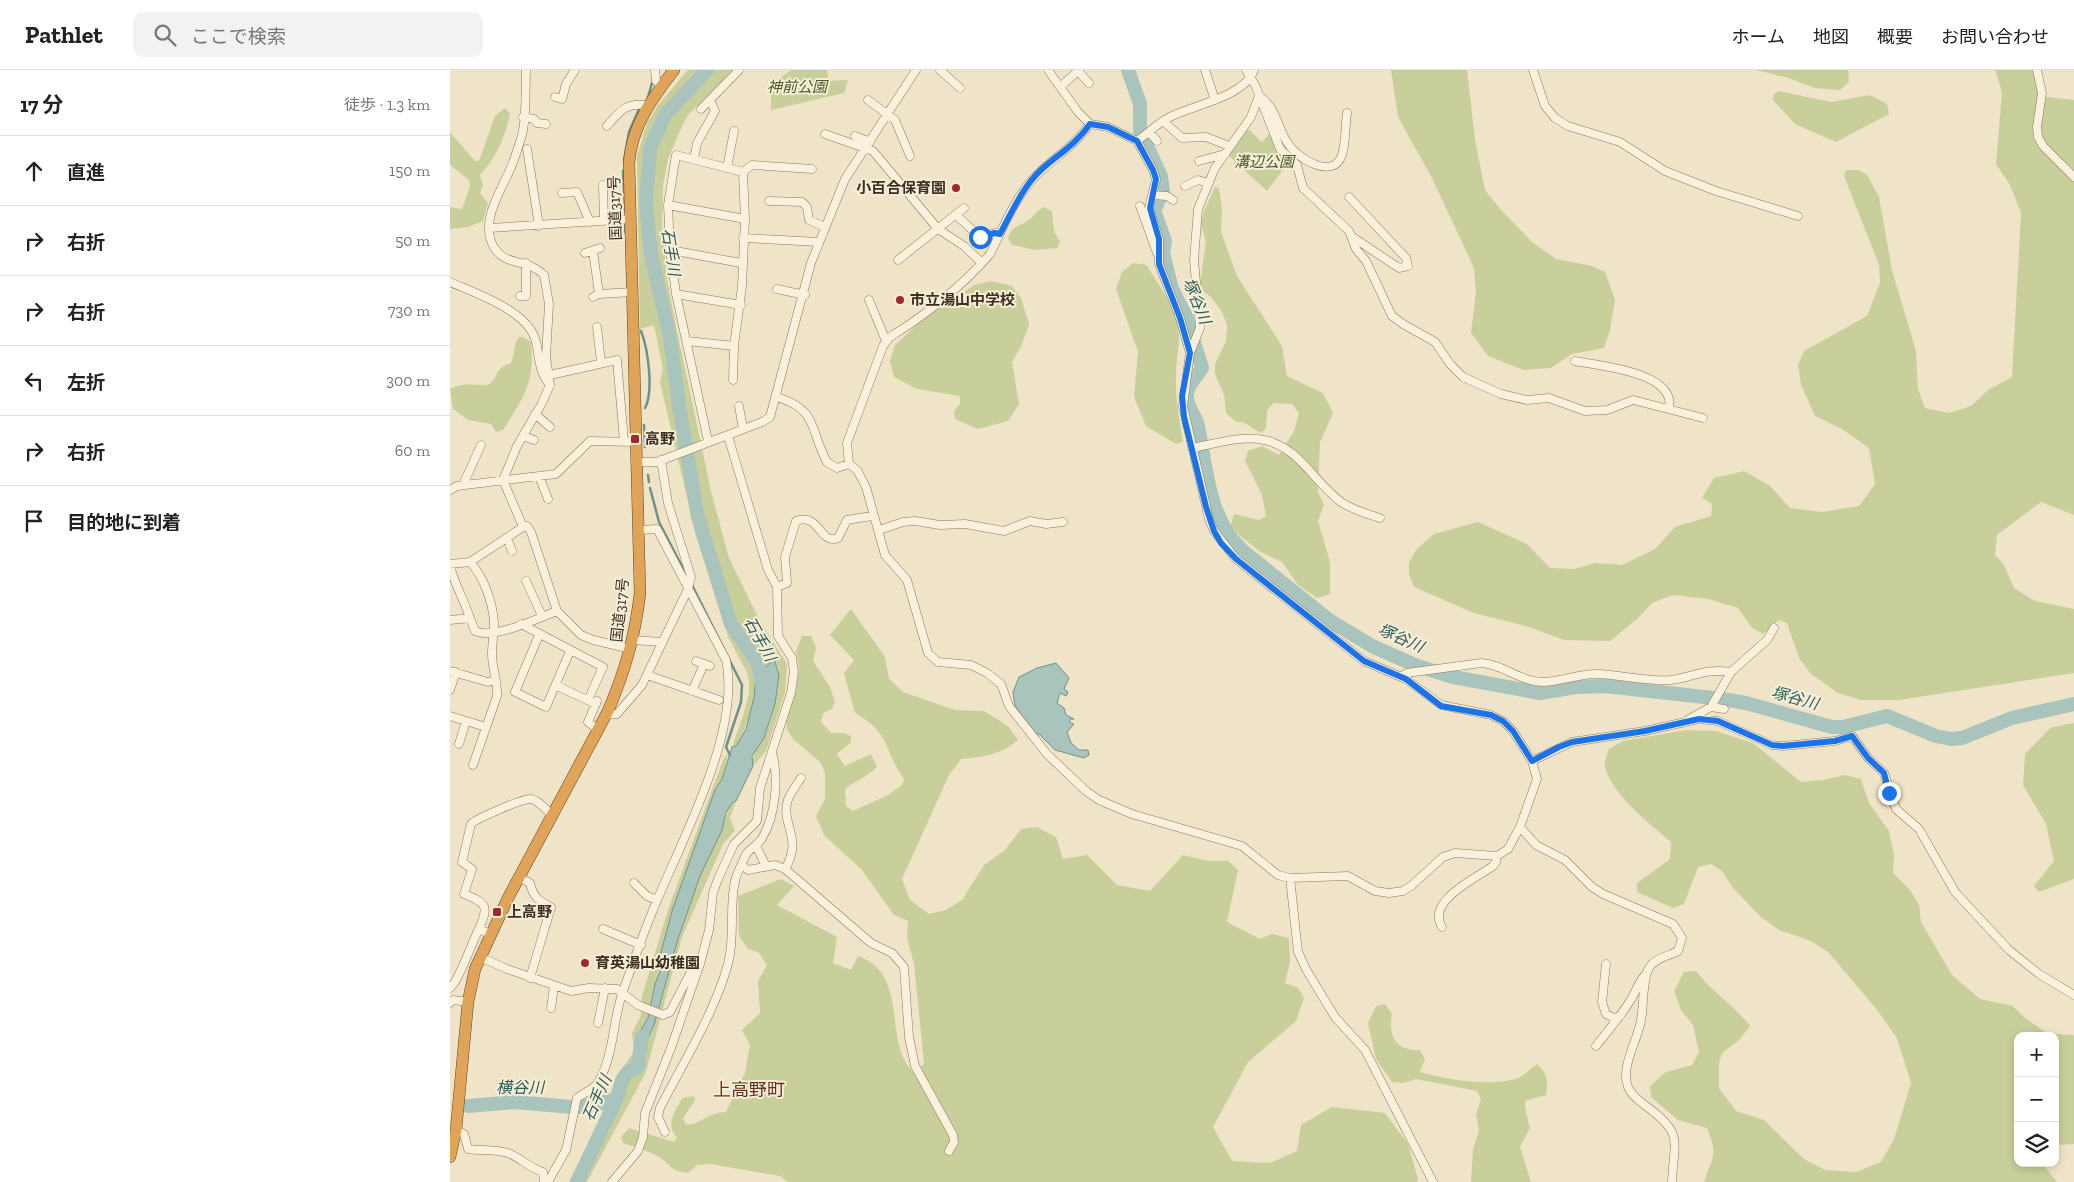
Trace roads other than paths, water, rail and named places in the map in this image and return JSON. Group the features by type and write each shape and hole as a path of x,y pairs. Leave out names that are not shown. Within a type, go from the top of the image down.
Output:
{"highway":[{"name":"国道317号","path":"450,1157 456,1130 468,1002 480,957 519,877 606,715 632,644 640,593 636,462 629,442 633,292 630,151 636,129 648,106 674,70"}],"street":[{"path":"523,527 503,480 523,436 550,385 546,357 549,304 547,284 544,275 539,269 526,263 500,256 494,248 489,217 516,153 522,132 526,70"},
{"path":"555,97 562,99 566,84 575,70"},
{"path":"655,70 656,81 662,86"},
{"path":"701,109 710,102 739,70"},
{"path":"940,70 960,88"},
{"path":"1048,70 1078,112 1090,124 1108,127 1157,141"},
{"path":"1060,87 1078,70 1089,83"},
{"path":"1204,70 1215,100"},
{"path":"1246,70 1252,74 1280,149 1297,165 1303,188 1330,215 1345,226 1356,249 1366,261 1392,316 1435,342 1450,364 1470,382 1501,394 1527,400 1549,398 1585,410 1607,410 1633,400 1703,418"},
{"path":"1533,70 1545,106 1554,118 1568,126 1620,142 1664,170 1716,192 1798,216"},
{"path":"2037,70 2042,94 2037,128 2038,137 2043,146 2074,177"},
{"path":"636,462 661,460 706,442 728,436 767,420 773,412 804,294 825,227 845,179 914,71"},
{"path":"1143,137 1163,121 1215,100 1252,74"},
{"path":"1090,124 1072,146 1030,182 982,264 963,282 886,342 847,443 849,464 862,477 885,555 907,580 928,653 938,662 971,665 988,673 1001,684 1009,706 1020,722 1061,769 1086,791 1099,800 1132,814 1242,846 1278,874 1290,878 1348,876 1375,891 1389,893 1407,889 1443,857 1455,853 1497,856 1508,849 1520,827 1537,779 1532,761 1513,731 1503,721 1491,715 1441,706 1419,687 1401,676 1358,656 1236,559 1214,531 1182,406 1191,351 1196,340 1200,318 1195,275 1196,226 1200,201 1208,183 1229,146 1251,117 1259,96"},
{"path":"1259,96 1267,101 1290,146 1313,165 1322,168 1338,161 1342,155 1347,113"},
{"path":"868,100 895,120 910,156"},
{"path":"694,159 697,143 715,111 710,102"},
{"path":"607,126 622,108 640,104 648,106"},
{"path":"523,117 534,119 537,123 546,124"},
{"path":"1163,121 1182,138 1206,137 1229,146"},
{"path":"727,168 734,131"},
{"path":"826,134 867,145"},
{"path":"855,136 873,151 938,229 964,246 982,264"},
{"path":"1143,137 1159,195 1150,208 1159,239 1159,264"},
{"path":"527,149 539,226"},
{"path":"1199,161 1225,154"},
{"path":"706,442 676,294 670,250 668,205 674,156 678,155 743,172"},
{"path":"743,172 752,165 812,169"},
{"path":"733,380 734,346 740,305 745,218 743,172"},
{"path":"1185,186 1198,180 1208,183"},
{"path":"603,185 604,221"},
{"path":"562,193 577,192 590,222"},
{"path":"1159,195 1173,200"},
{"path":"1349,198 1406,258 1408,266 1399,268 1356,237 1351,236"},
{"path":"770,201 802,202 807,207 809,220 825,227"},
{"path":"668,205 745,218"},
{"path":"1140,206 1145,224 1152,235 1159,264 1191,351"},
{"path":"898,260 964,208"},
{"path":"956,215 980,237 995,233 1000,234"},
{"path":"490,228 630,219"},
{"path":"743,238 819,242"},
{"path":"670,250 741,263"},
{"path":"593,251 596,295 633,292"},
{"path":"520,296 526,296 526,263"},
{"path":"450,282 521,318 532,330 541,372 550,385"},
{"path":"777,289 804,294"},
{"path":"676,294 740,305"},
{"path":"869,300 886,342"},
{"path":"598,327 601,362"},
{"path":"687,342 734,346"},
{"path":"450,490 463,486 556,474 562,470 582,446 590,441 629,442 616,360 550,375"},
{"path":"1575,361 1649,378 1665,388 1669,398 1669,409"},
{"path":"777,398 791,402 806,412 826,462 837,468 849,464"},
{"path":"739,406 743,429"},
{"path":"535,414 550,427"},
{"path":"523,436 534,440"},
{"path":"612,1182 638,1151 643,1137 645,1113 671,1048 700,964 709,930 713,893 734,844 757,821 760,788 791,693 794,672 792,658 778,636 777,588 768,570 728,436"},
{"path":"1194,448 1251,439 1278,444 1289,450 1341,502 1355,510 1380,518"},
{"path":"463,486 481,445"},
{"path":"606,715 617,714 642,685 688,589 690,572 676,531 661,460"},
{"path":"539,476 548,499"},
{"path":"777,588 787,583 785,558 796,521 804,518 810,520 828,539 833,540 838,538 847,520 872,516"},
{"path":"879,530 903,522 915,521 940,525 965,524 1004,531 1030,520 1046,524 1063,522"},
{"path":"557,611 494,632 480,634 475,632 462,594 452,586 450,565 470,562 527,526 531,532 557,611 580,635 593,640 632,644 662,642"},
{"path":"548,1182 569,1140 577,1098 593,1090 602,1076 622,992 657,900 692,822 719,746 729,706 730,676 726,660 658,529 638,530"},
{"path":"506,538 512,551"},
{"path":"470,562 480,576 492,609 494,632 492,654 497,696 473,765"},
{"path":"526,581 542,616"},
{"path":"450,620 470,618"},
{"path":"521,624 602,667 588,700"},
{"path":"1687,721 1716,701 1731,672 1767,640 1774,628"},
{"path":"539,635 515,692 546,707 557,686 570,650"},
{"path":"1401,676 1442,668 1490,663 1519,677 1545,682 1597,674 1672,680 1701,671 1731,672"},
{"path":"692,691 704,664"},
{"path":"450,690 453,671 488,682 495,680"},
{"path":"646,675 719,700"},
{"path":"557,686 597,702 588,722 598,730"},
{"path":"1716,701 1724,709"},
{"path":"450,716 486,727"},
{"path":"1532,761 1572,742 1645,731 1687,721 1710,718 1772,745 1783,746 1835,741 1852,736 1868,758 1884,773 1896,809 1918,828 1955,892 2009,950 2032,969 2074,995"},
{"path":"459,744 466,721"},
{"path":"665,1132 658,1117 660,1108 719,992 726,970 733,936 731,898 742,865 748,853 756,846 768,828 777,770 771,750"},
{"path":"786,869 793,843 787,811 788,802 801,778"},
{"path":"450,988 459,976 464,959 479,929 486,908 477,899 464,894 472,869 462,862 471,824 506,807 530,799 536,801 552,815"},
{"path":"1520,827 1536,845 1565,860 1592,887 1615,900 1660,917 1679,930 1682,938 1678,951 1653,963 1640,980 1620,1016 1596,1046"},
{"path":"756,846 766,866"},
{"path":"1442,927 1438,921 1439,911 1444,901 1493,866 1498,859 1497,856"},
{"path":"742,865 748,870 776,865 786,869 871,943 892,953 900,960 904,968 911,1050 916,1066 953,1135 954,1142 949,1151"},
{"path":"519,877 530,883 533,895 538,901 551,907 530,978"},
{"path":"1290,878 1298,952 1302,962 1335,1017 1366,1050 1433,1182"},
{"path":"634,883 647,896 657,900"},
{"path":"479,929 490,934"},
{"path":"603,929 641,945"},
{"path":"480,957 530,978 571,991 605,988 622,992 638,1005 663,1015 670,1012 694,966 700,964"},
{"path":"1606,964 1602,1002 1606,1014 1614,1018 1620,1016"},
{"path":"1646,974 1641,1021 1626,1072 1627,1086 1639,1101 1664,1120 1673,1133 1675,1140 1672,1182"},
{"path":"551,1008 554,986"},
{"path":"598,1023 605,988"},
{"path":"450,1003 452,1000 468,1002"},
{"path":"456,1130 464,1134 468,1149 506,1153 543,1172"},
{"path":"543,1172 558,1163"},
{"path":"543,1172 544,1182"}],"water":[{"path":"774,659 779,675 775,704 764,738 752,756 753,766 736,801 732,803 726,813 722,830 700,876 678,939 654,1025 640,1054 636,1038 648,1018 655,984 661,970 661,952 672,911 715,790 722,779 732,747 736,746 746,729 754,698 756,676"},
{"path":"1056,663 1069,678 1064,689 1068,692 1066,696 1060,693 1057,703 1064,708 1066,715 1074,719 1070,719 1070,723 1074,724 1067,732 1071,743 1079,750 1088,750 1089,755 1084,758 1055,750 1040,735 1032,731 1015,706 1013,692 1019,677 1037,668"}],"waterway":[{"name":"石手川","path":"707,70 665,115 650,149 646,202 651,254 670,338 681,419 698,517 731,624 757,662 764,691"},
{"name":"塚谷川","path":"1128,70 1140,104 1140,131 1161,176 1163,192 1154,210 1165,241 1163,253 1172,289 1186,316 1202,368 1190,385 1187,398 1198,426 1207,476 1216,509 1222,524 1243,551 1329,620 1372,646 1417,666 1453,677 1540,693 1576,687 1605,686 1722,699 1746,703 1832,727 1843,727 1887,716 1936,736 1951,739 1962,738 2012,718 2074,704"},
{"path":"648,97 652,83"},
{"path":"624,160 629,132 639,109"},
{"path":"623,171 625,210"},
{"path":"625,223 625,232"},
{"path":"641,331 646,348 650,381 648,401 645,408"},
{"path":"644,425 645,447"},
{"path":"648,475 649,482"},
{"path":"650,488 659,522 687,576"},
{"path":"692,585 742,685 741,702 726,747 730,755"},
{"name":"石手川","path":"577,1182 617,1098 622,1080 627,1073 638,1066 642,1037"},
{"name":"横谷川","path":"579,1107 599,1104 617,1098"},
{"name":"横谷川","path":"468,1106 515,1102 572,1107"}],"place":[{"name":"小百合保育園","path":"956,188"},
{"name":"市立湯山中学校","path":"900,300"},
{"name":"高野","path":"635,439"},
{"name":"上高野","path":"497,912"},
{"name":"育英湯山幼稚園","path":"585,963"}],"district":[{"name":"上高野町","path":"749,1090"}],"park label":[{"name":"神前公園","path":"797,87"},
{"name":"溝辺公園","path":"1264,162"}]}
